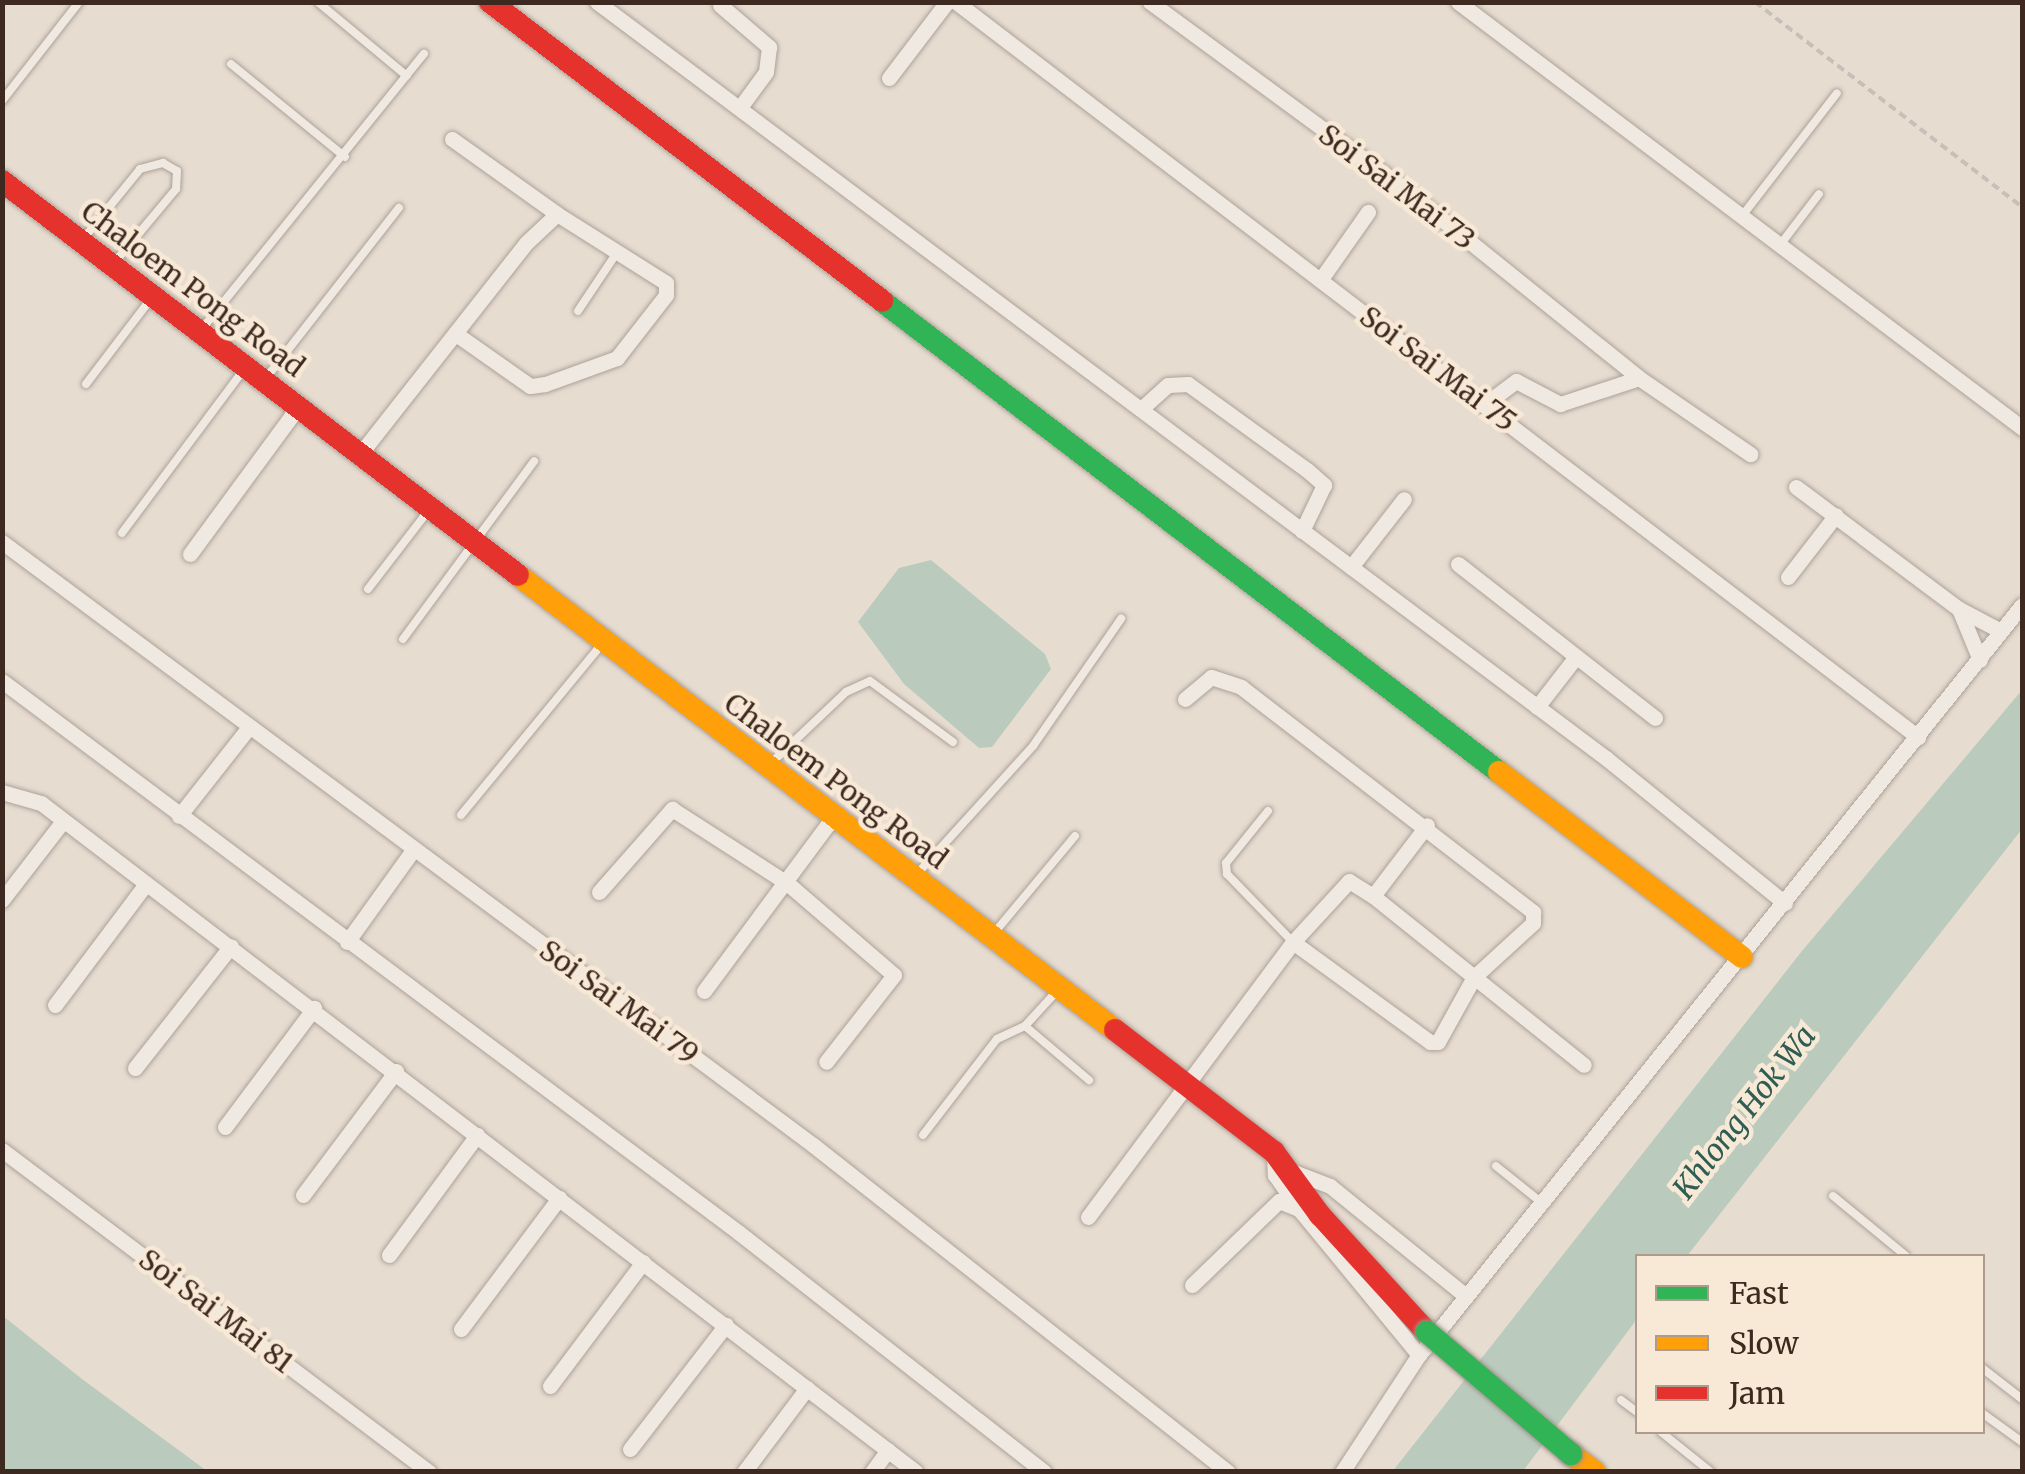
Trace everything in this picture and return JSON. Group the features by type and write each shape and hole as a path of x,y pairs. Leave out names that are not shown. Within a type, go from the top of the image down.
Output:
{"main road":[{"path":"490,2 1742,957"},
{"name":"Chaloem Pong Road","path":"2,181 257,371 298,407 766,768 1184,1083 1280,1161 1427,1332 1594,1472"}],"street":[{"path":"597,2 741,106 1538,707 1786,903"},
{"path":"889,78 947,2"},
{"name":"Soi Sai Mai 75","path":"956,2 1918,737"},
{"name":"Soi Sai Mai 73","path":"1150,2 1398,184 1639,378 1750,454"},
{"path":"1458,2 2022,428"},
{"path":"720,4 769,46 766,72 741,106"},
{"path":"452,139 556,214 666,283 666,295 617,358 530,386 456,334"},
{"path":"1321,279 1368,212"},
{"path":"360,454 526,243 556,214"},
{"path":"1484,405 1516,381 1560,404 1639,378"},
{"path":"1141,410 1168,385 1188,384 1307,470 1324,484 1302,531"},
{"path":"190,554 298,407"},
{"path":"1796,487 1960,609 2000,632"},
{"path":"1351,568 1404,499"},
{"path":"1788,577 1836,516"},
{"name":"Soi Sai Mai 79","path":"2,542 813,1145 1228,1472"},
{"path":"1458,564 1655,718"},
{"path":"1342,1472 1419,1355 1545,1204 2022,605"},
{"path":"1960,609 1980,660"},
{"path":"1538,707 1575,658"},
{"path":"1185,700 1211,677 1225,678 1427,825 1533,912 1533,923 1474,977 1444,1035 1430,1042 1293,942"},
{"path":"2,682 738,1232 1044,1472"},
{"path":"179,816 248,726"},
{"path":"2,792 41,803 916,1472"},
{"path":"599,892 672,809 787,883 894,975 826,1062"},
{"path":"704,990 834,816"},
{"path":"2,900 62,821"},
{"path":"1373,896 1427,825"},
{"path":"348,942 413,850"},
{"path":"1088,1217 1184,1083 1293,942 1350,881 1584,1064"},
{"path":"55,1005 146,884"},
{"path":"135,1068 231,946"},
{"path":"225,1127 314,1008"},
{"path":"303,1194 396,1071"},
{"path":"390,1255 477,1136"},
{"name":"Soi Sai Mai 81","path":"2,1150 429,1472"},
{"path":"1419,1355 1299,1209 1274,1174 1280,1161 1330,1186 1466,1296"},
{"path":"461,1329 559,1198"},
{"path":"1192,1285 1279,1201 1299,1209"},
{"path":"550,1386 643,1262"},
{"path":"630,1449 726,1324"},
{"path":"744,1472 807,1388"},
{"path":"872,1472 888,1450"}],"lane":[{"path":"2,101 79,2"},
{"path":"319,3 407,76"},
{"path":"200,330 345,157 424,54"},
{"path":"231,64 345,157"},
{"path":"1742,216 1837,93"},
{"path":"82,242 140,169 163,163 176,171 176,189 112,266"},
{"path":"1780,245 1819,194"},
{"path":"122,533 399,208"},
{"path":"578,310 618,252"},
{"path":"86,384 154,295"},
{"path":"402,638 534,462"},
{"path":"368,589 431,508"},
{"path":"914,877 1034,746 1121,619"},
{"path":"461,815 603,642"},
{"path":"766,768 846,692 870,682 953,742"},
{"path":"1268,811 1226,863 1226,874 1293,942"},
{"path":"992,935 1075,836"},
{"path":"923,1135 997,1039 1025,1026 1059,989"},
{"path":"1025,1026 1089,1080"},
{"path":"1496,1166 1545,1204"},
{"path":"1833,1196 1904,1254"},
{"path":"1985,1370 2022,1399"},
{"path":"1621,1400 1635,1411"},
{"path":"1985,1415 2022,1442"},
{"path":"1663,1434 1706,1470"}],"path":[{"path":"1754,2 2022,207"}],"water":[{"path":"931,560 1045,654 1051,669 992,747 979,748 904,684 858,622 899,568"},
{"name":"Khlong Hok Wa","path":"2022,690 2022,829 1689,1254 1635,1254 1635,1322 1523,1471 1392,1472 1802,951"},
{"path":"3,1316 82,1379 207,1471 3,1471"}],"traffic: fast":[{"path":"882,301 1499,772"},
{"path":"1427,1332 1571,1454"}],"traffic: slow":[{"path":"518,575 1115,1030"},
{"path":"1499,772 1742,957"},
{"path":"1571,1454 1595,1472"}],"traffic: jam":[{"path":"490,2 882,301"},
{"path":"2,181 518,575"},
{"path":"1115,1030 1274,1152 1320,1215 1427,1332"}]}
